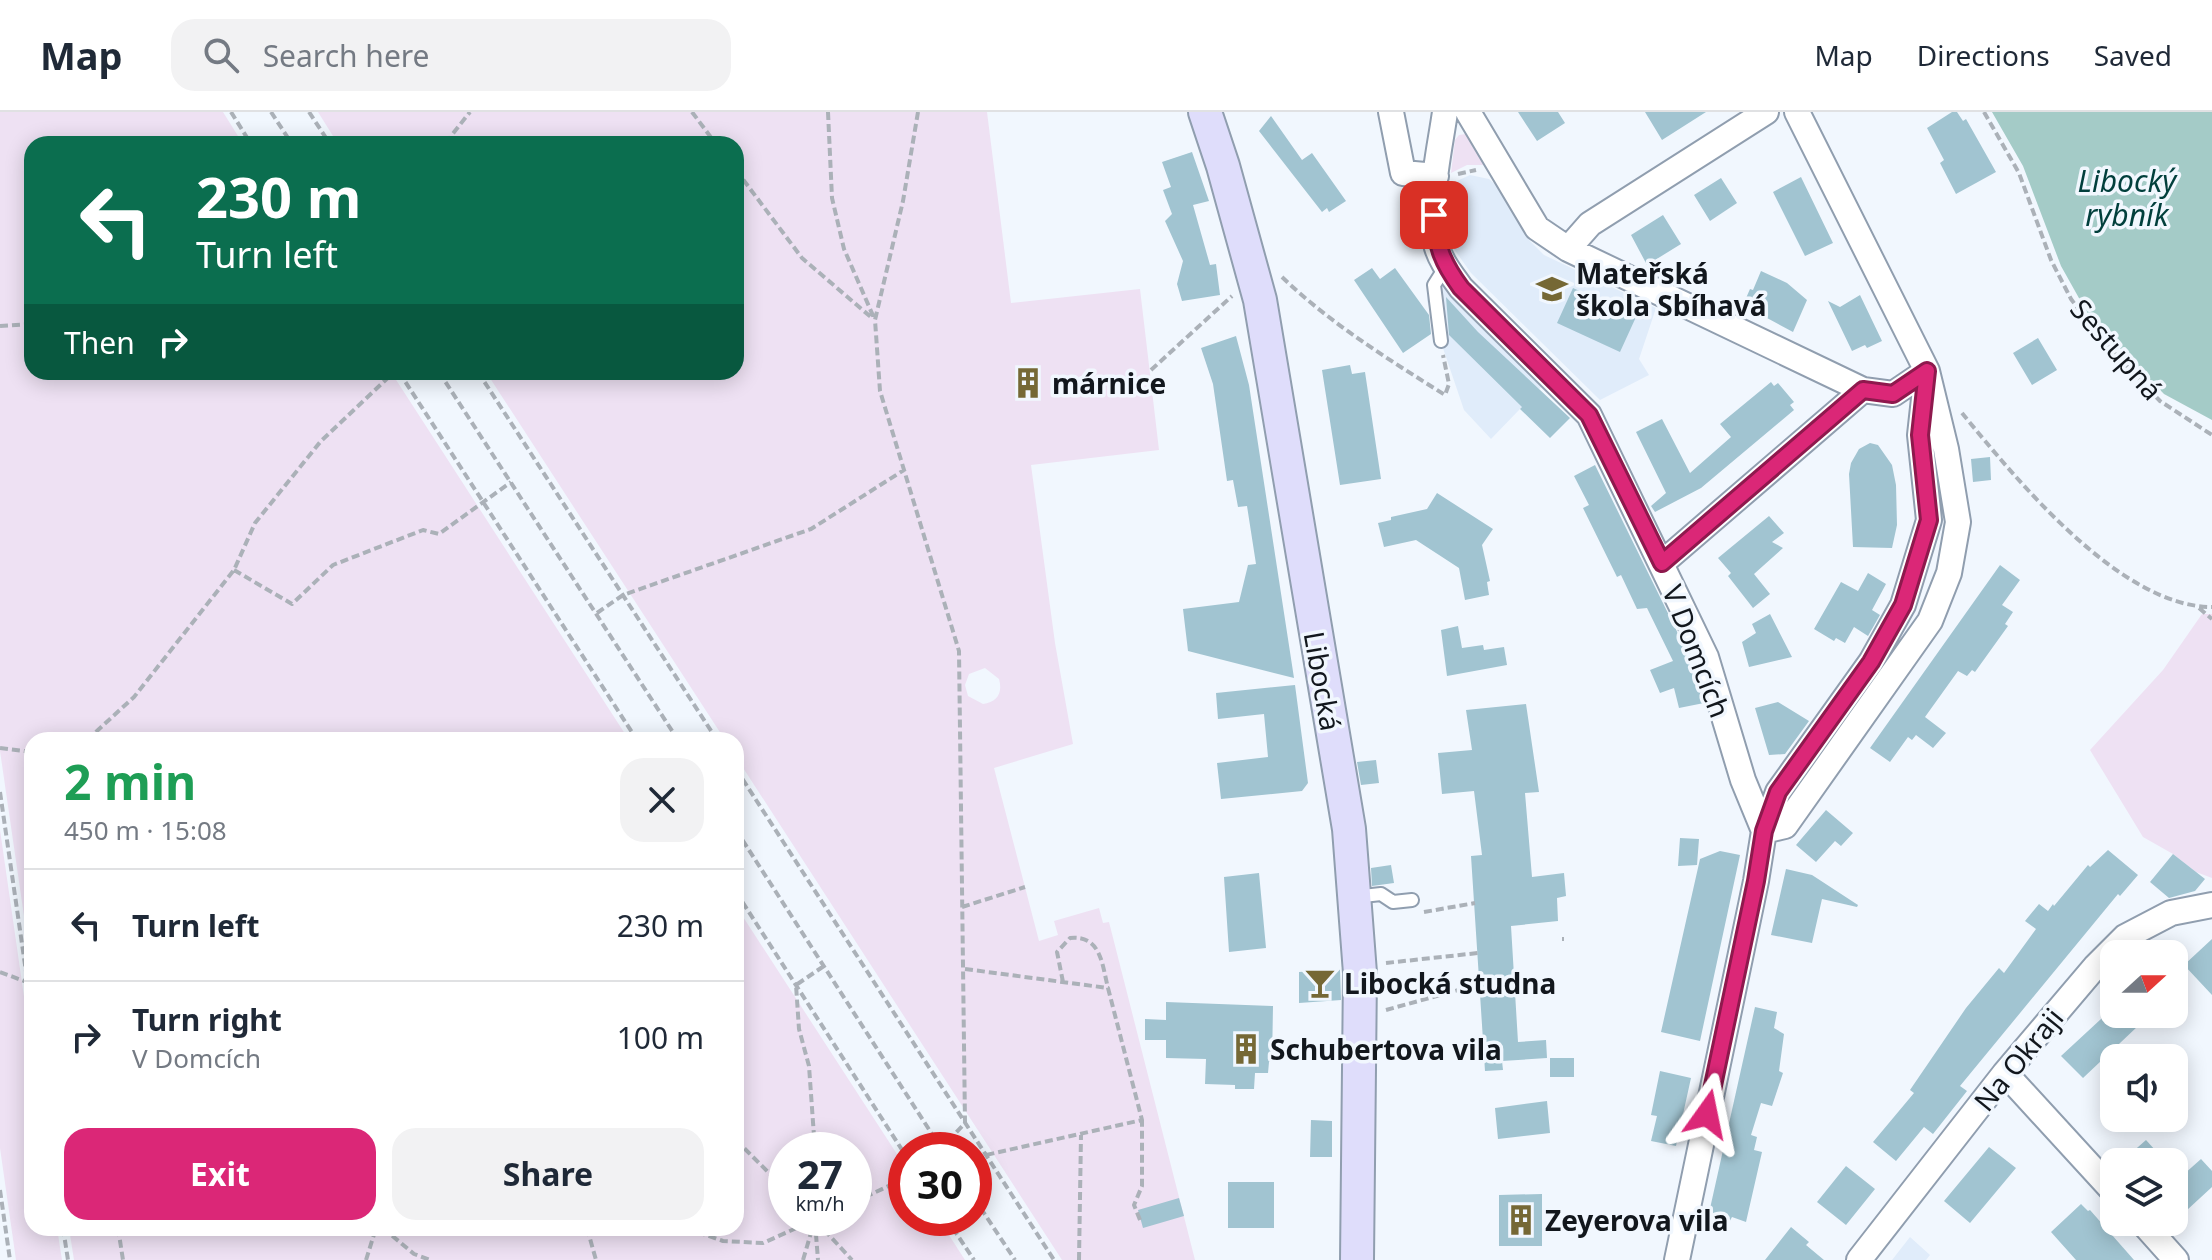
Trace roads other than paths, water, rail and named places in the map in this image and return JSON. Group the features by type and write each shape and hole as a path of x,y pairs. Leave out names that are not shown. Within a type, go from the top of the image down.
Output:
{"street":[{"name":"Libocká","path":"1205,112 1253,269 1349,829 1360,973 1357,1260"},
{"path":"1391,112 1403,173 1444,177"},
{"name":"V Domcích","path":"1445,112 1444,177 1436,245 1461,288 1589,415 1706,657 1743,780 1764,831"},
{"path":"1468,112 1537,228 1568,249 1863,390 1893,394 1927,371"},
{"path":"1568,249 1590,224 1766,112"},
{"path":"1764,831 1785,826 1930,621 1949,573 1958,522 1946,449 1927,371 1797,112"},
{"path":"1677,1260 1764,831 1778,792 1871,662 1903,605 1929,520 1920,435 1927,371"},
{"path":"1662,563 1863,390"},
{"name":"Na Okraji","path":"1859,1260 2005,1073 2095,967 2125,937 2171,913 2212,905"},
{"path":"2005,1073 2100,1177"},
{"path":"2155,1236 2176,1260"}],"lane":[{"path":"1441,341 1434,285 1446,266"},
{"path":"1354,897 1381,894 1393,902 1412,900"}],"water":[{"name":"Libocký rybník","path":"1992,112 2212,112 2212,420 2164,394 2089,316 2061,266 2023,166"}],"place":[{"name":"Mateřská škola Sbíhavá","path":"1552,289"},
{"name":"márnice","path":"1028,383"},
{"name":"Libocká studna","path":"1320,983"},
{"name":"Schubertova vila","path":"1246,1049"},
{"name":"Zeyerova vila","path":"1521,1220"}]}
